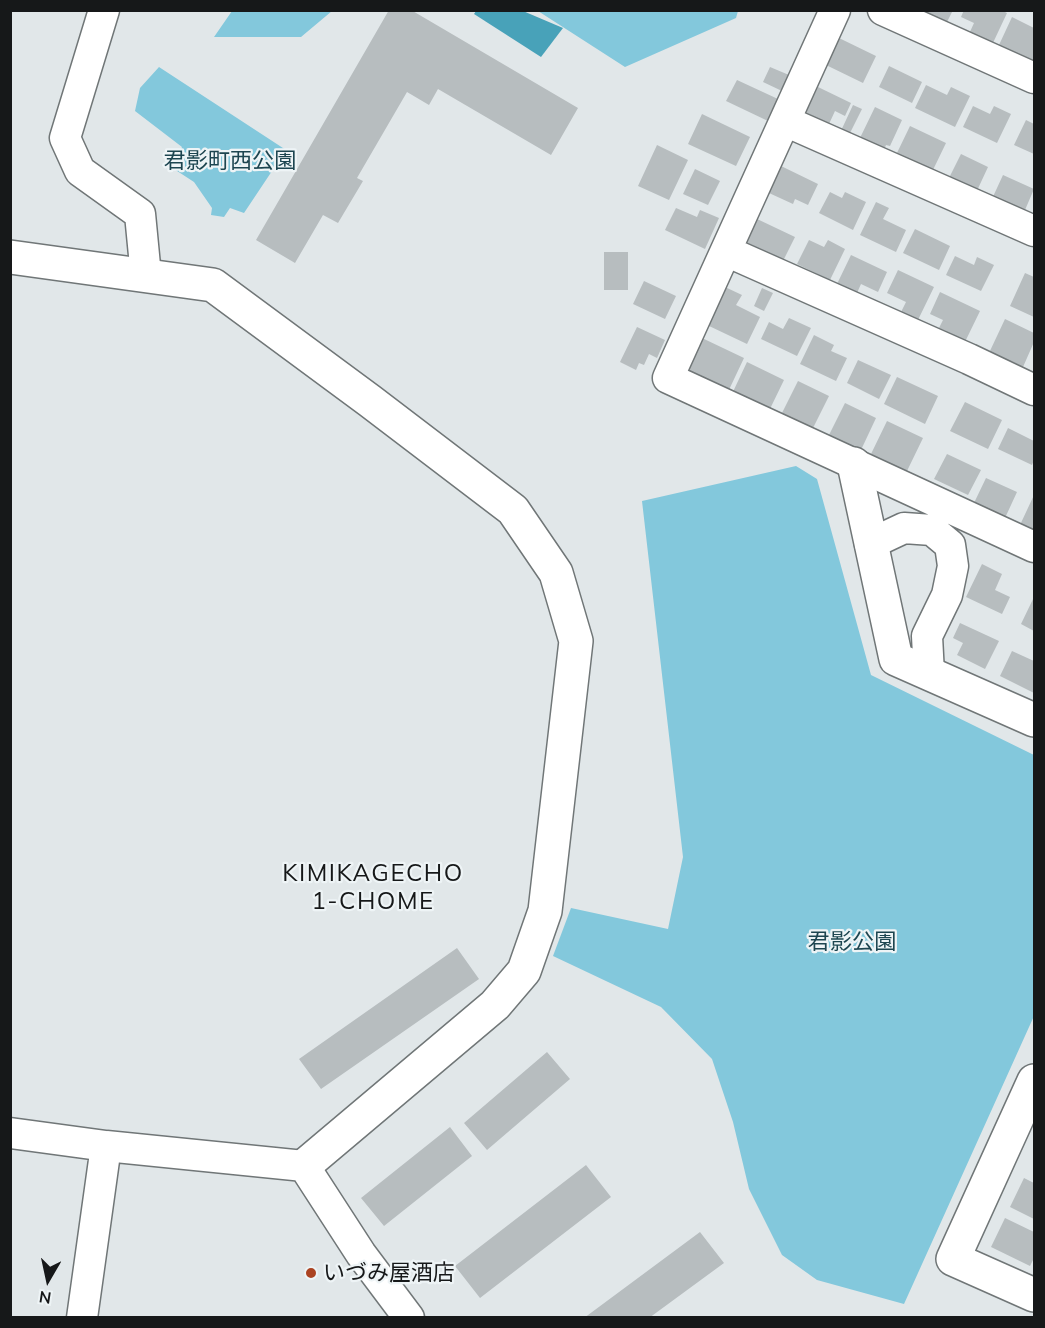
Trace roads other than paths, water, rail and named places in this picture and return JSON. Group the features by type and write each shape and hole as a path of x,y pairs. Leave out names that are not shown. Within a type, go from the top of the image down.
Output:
{"street":[{"path":"104,10 65,138 80,171 140,214 146,276"},
{"path":"835,10 668,378 1035,547"},
{"path":"883,10 1035,78"},
{"path":"785,121 1035,231"},
{"path":"726,251 1035,390"},
{"path":"10,257 213,285 513,510 556,573 576,641 545,911 524,971 495,1005 304,1166 106,1146 10,1133"},
{"path":"854,464 896,658 1035,720"},
{"path":"870,544 904,528 932,530 950,545 953,566 947,595 927,636 929,674"},
{"path":"1035,1081 953,1259 1035,1295"},
{"path":"82,1317 106,1146"},
{"path":"304,1166 362,1254 409,1317"}],"place":[{"name":"いづみ屋酒店","path":"311,1273"}],"district":[{"name":"KIMIKAGECHO 1-CHOME","path":"373,888"}],"park label":[{"name":"君影町西公園","path":"230,161"},
{"name":"君影公園","path":"852,942"}]}
